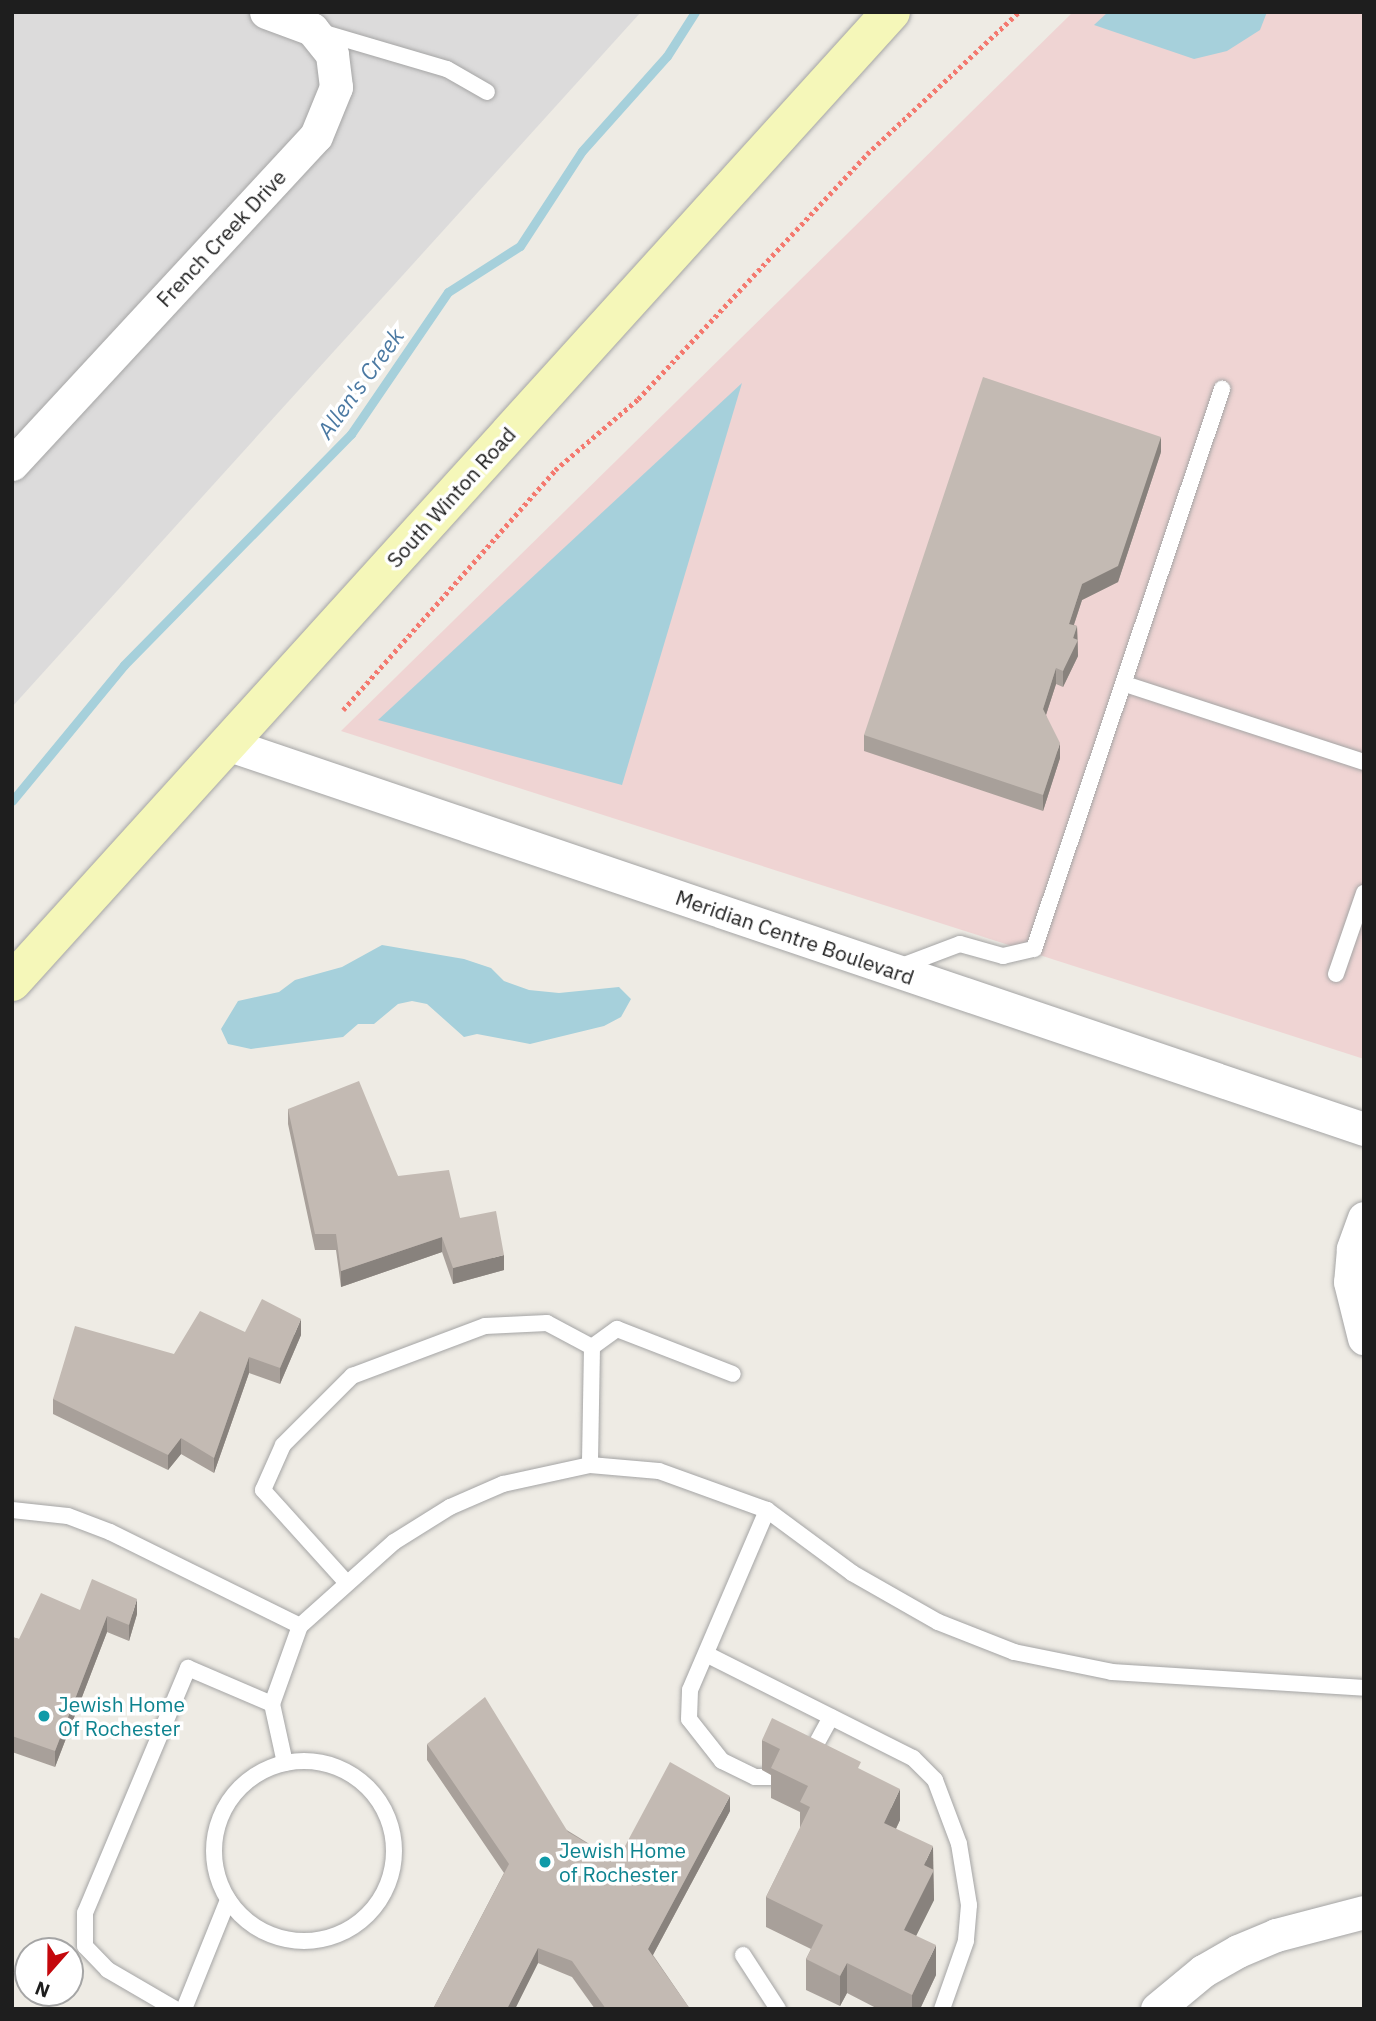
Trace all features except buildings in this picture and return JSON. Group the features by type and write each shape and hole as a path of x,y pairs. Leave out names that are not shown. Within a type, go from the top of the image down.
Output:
{"main road":[{"name":"South Winton Road","path":"12,982 891,12"}],"street":[{"path":"266,12 312,29"},
{"name":"French Creek Drive","path":"12,464 316,136 332,103 336,70 332,54 312,29"},
{"name":"Meridian Centre Boulevard","path":"227,744 1364,1129"},
{"path":"1364,1218 1353,1249 1350,1282 1364,1338"},
{"path":"1157,2009 1203,1971 1238,1951 1276,1935 1364,1912"}],"lane":[{"path":"312,29 447,69 487,92"},
{"path":"891,970 960,944 1003,956 1034,949 1222,389"},
{"path":"1125,684 1364,762"},
{"path":"1336,974 1364,893"},
{"path":"346,1582 263,1490 284,1445 352,1376 485,1326 547,1323 592,1347"},
{"path":"592,1347 617,1329 733,1374"},
{"path":"590,1465 592,1347"},
{"path":"285,1763 272,1704 300,1626 346,1582 394,1542 450,1507 503,1483 590,1465 659,1471 766,1510 852,1573 938,1622 1014,1652 1112,1672 1364,1688"},
{"path":"12,1510 68,1516 110,1532 300,1626"},
{"path":"766,1510 690,1690 689,1719 722,1761 755,1777 785,1780 811,1756 831,1717"},
{"path":"706,1654 913,1758 936,1780 959,1844 969,1905 966,1941 942,2009"},
{"path":"175,2009 108,1970 85,1946 85,1913 188,1668 272,1704"},
{"path":"315,1762 335,1767 369,1788 386,1813 394,1842 393,1872 381,1900 361,1922 334,1937 305,1941 275,1936 248,1922 228,1900 217,1873 214,1844 221,1816 236,1792 258,1773 285,1763 315,1762"},
{"path":"184,2009 228,1900"},
{"path":"743,1955 778,2009"}],"path":[{"path":"343,710 555,470 638,400 867,154 1019,12"}],"shaded area":[{"path":"12,12 641,12 12,707"},
{"path":"1073,12 1364,12 1364,1059 341,731"}],"water":[{"path":"1108,12 1267,12 1260,30 1227,51 1194,59 1094,25"},
{"path":"742,383 622,785 378,720"},
{"path":"382,945 464,959 491,968 504,981 529,990 559,993 619,987 631,999 621,1017 604,1026 530,1044 477,1034 464,1037 427,1004 412,1001 398,1004 374,1024 358,1024 343,1037 251,1049 228,1044 221,1029 238,1001 279,992 295,980 342,967"}],"waterway":[{"name":"Allen's Creek","path":"12,801 124,665 351,434 448,292 520,246 582,151 667,56 695,12"}],"place":[{"name":"Jewish Home Of Rochester","path":"44,1716"},
{"name":"Jewish Home of Rochester","path":"545,1862"}]}
